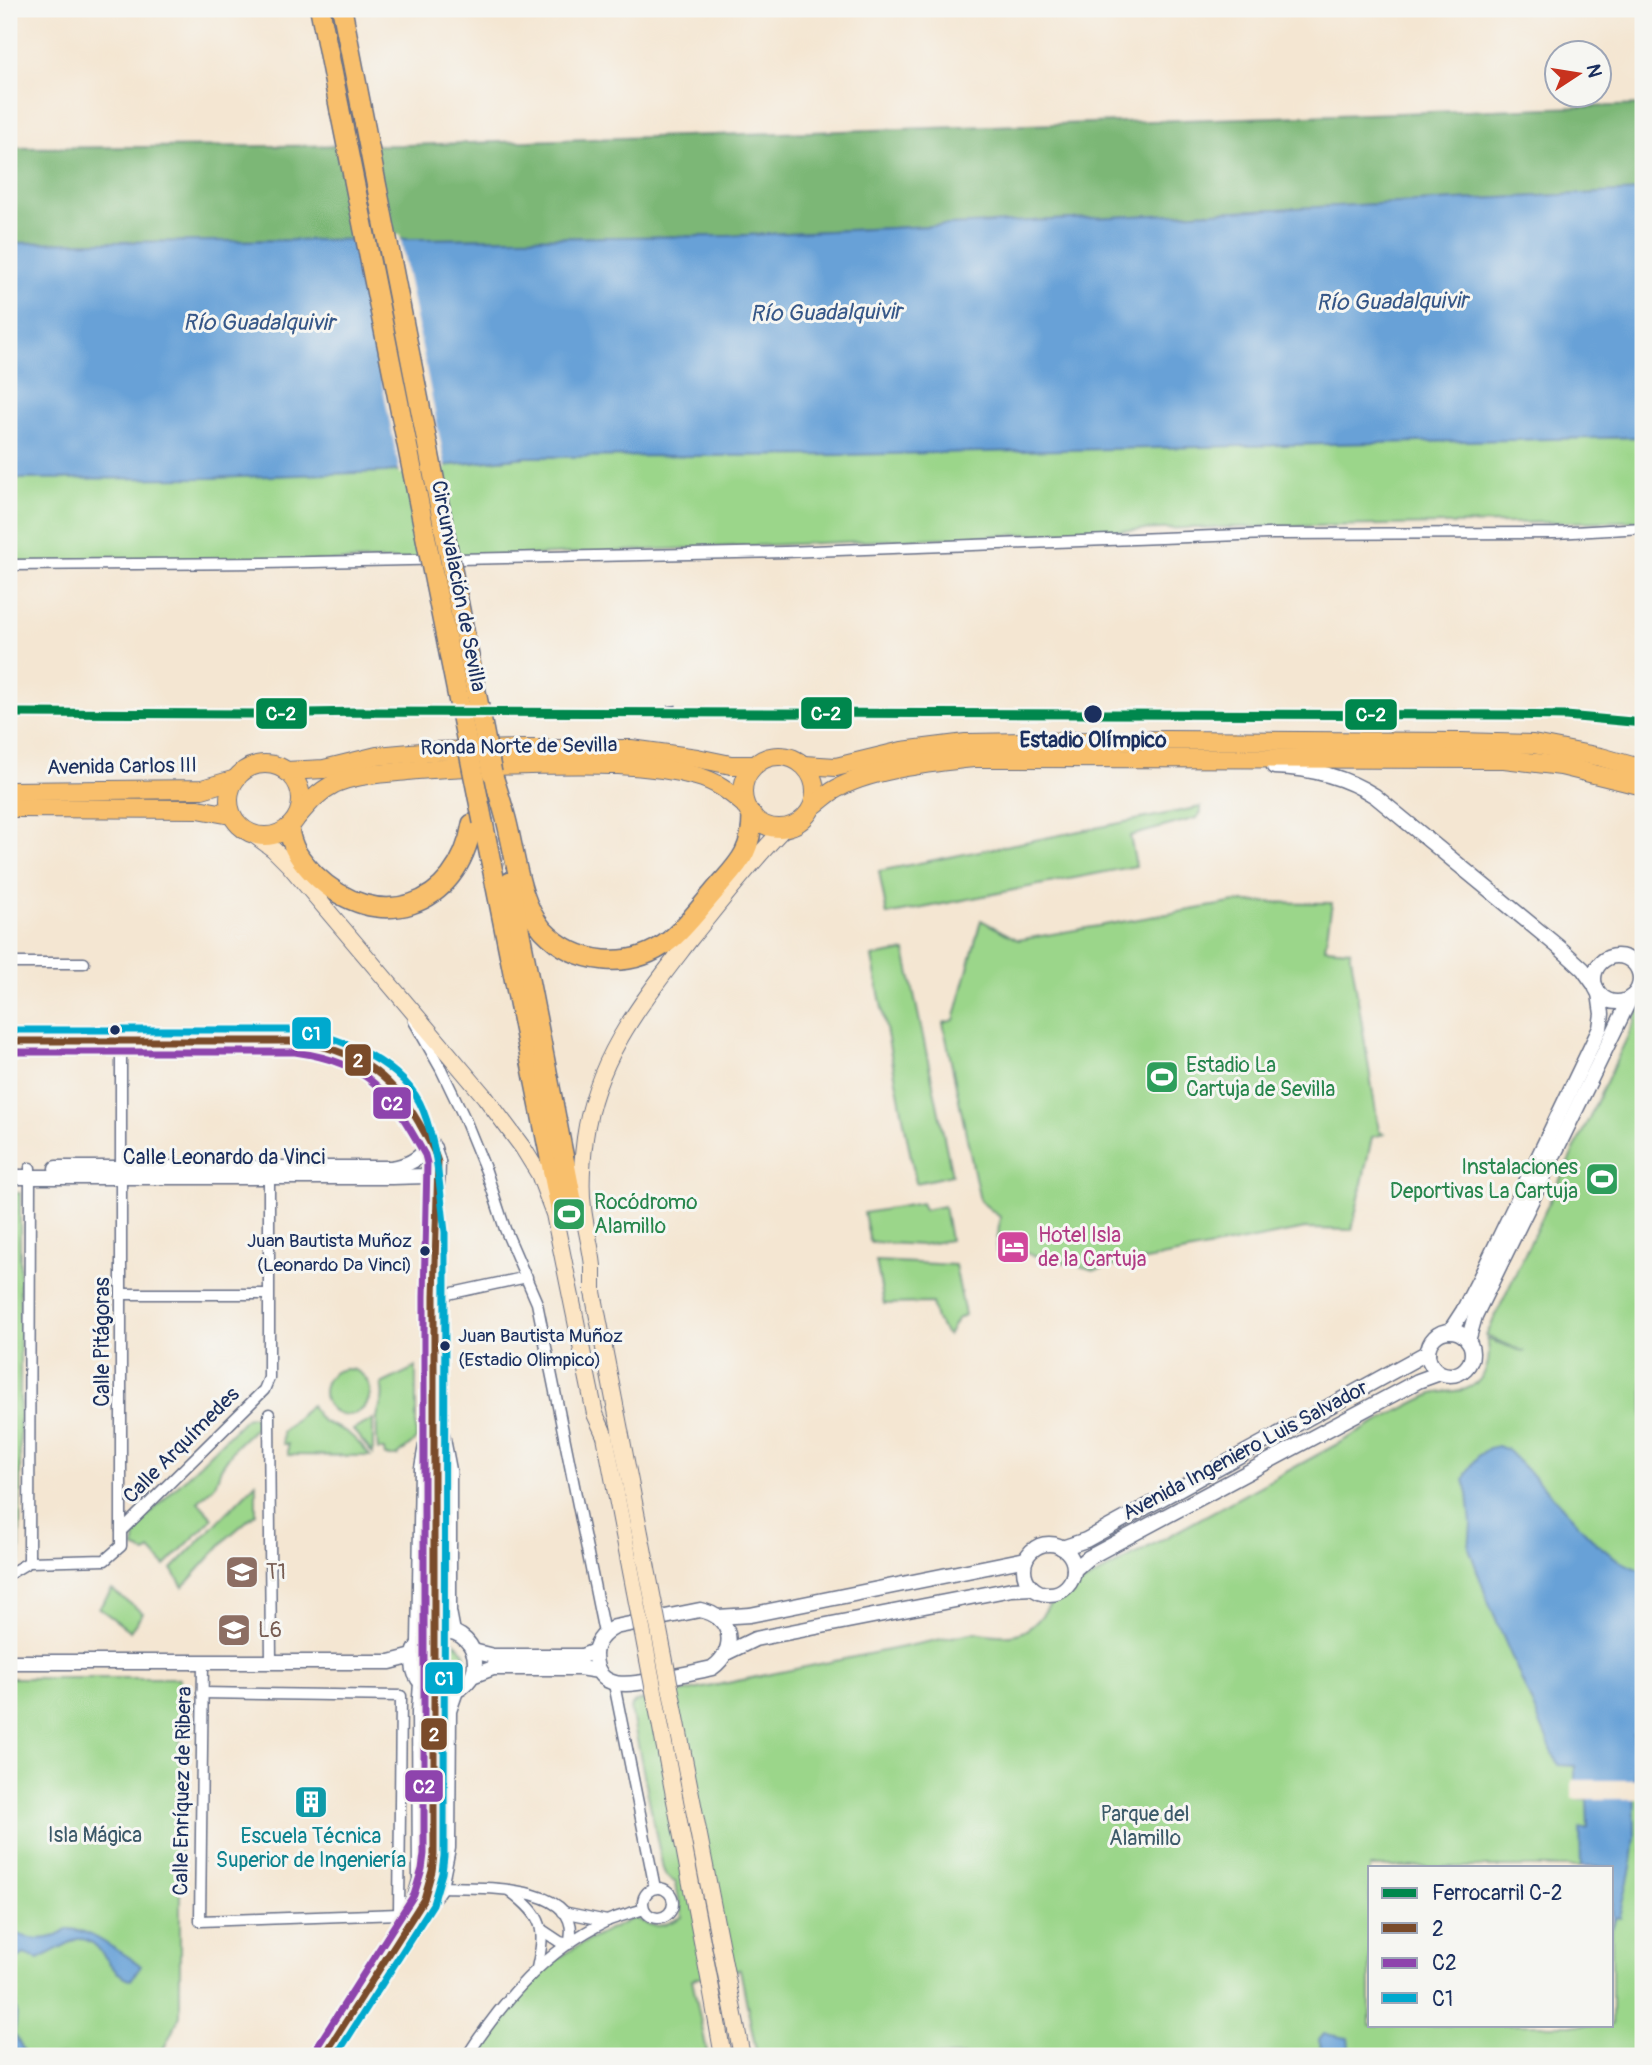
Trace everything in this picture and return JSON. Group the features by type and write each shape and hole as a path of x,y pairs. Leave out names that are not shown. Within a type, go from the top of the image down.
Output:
{"highway":[{"name":"Circunvalación de Sevilla","path":"320,9 470,758 490,820 568,1212"},
{"name":"Circunvalación de Sevilla","path":"342,9 492,773 490,820"},
{"path":"293,822 291,842 308,868 333,891 355,902 384,908 414,902 445,883 461,863 469,840 490,820 541,928 566,949 609,961 651,953 678,933 746,852 752,834 749,811"}],"main road":[{"name":"Ronda Norte de Sevilla","path":"236,779 244,771 265,764 286,771 324,769 377,756 433,751 631,749 731,765 754,765 763,759 784,755 795,758 804,765 836,767 902,751 966,743 1037,741 1533,744 1623,771 1643,769"},
{"name":"Ronda Norte de Sevilla","path":"293,822 314,797 334,785 358,776 439,768 593,764 645,767 695,775 715,782 761,824 772,828 785,828 797,825 804,820 813,806 838,787 855,780 926,764 974,758 1504,759 1599,765"},
{"path":"749,811 743,795 744,784 754,765"},
{"path":"804,765 815,784 813,806"},
{"path":"254,835 278,835 293,822 301,804 300,791 295,780 286,771"},
{"name":"Ronda Norte de Sevilla","path":"1623,771 1643,786"},
{"path":"236,779 230,790 229,803 237,824 289,865 485,1097 568,1212 593,1292 743,2056"},
{"name":"Avenida Carlos III","path":"9,790 202,789 236,779"},
{"name":"Avenida Carlos III","path":"9,808 198,809 232,815"},
{"path":"723,2056 604,1436 595,1414 568,1212 582,1174 585,1138 593,1102 604,1067 617,1040 642,1002 713,910 767,845 785,828"}],"street":[{"path":"9,565 758,552 1268,534 1556,533 1643,528"},
{"path":"1168,757 1302,768 1357,784 1561,948 1583,969 1597,990 1612,1001 1620,1002 1638,990"},
{"path":"1450,1331 1480,1276 1599,1031 1602,1020 1594,978 1598,966 1607,958 1619,956 1631,960 1640,976 1638,990 1475,1316 1468,1341 1471,1354 1466,1367 1454,1375 1440,1373 1431,1364 1428,1352 1437,1335 1450,1331 1468,1341"},
{"path":"9,963 84,963"},
{"path":"398,993 441,1069 464,1117 505,1229 537,1303 604,1633"},
{"path":"9,1041 296,1041 315,1044 337,1050 377,1072 389,1081 414,1113 430,1162 435,1232 433,1606"},
{"name":"Calle Pitágoras","path":"29,1562 105,1560 121,1546 121,1041"},
{"name":"Calle Leonardo da Vinci","path":"269,1173 430,1162"},
{"name":"Calle Leonardo da Vinci","path":"9,1177 30,1173 269,1173 391,1168 430,1162"},
{"name":"Calle Leonardo da Vinci","path":"9,1168 30,1173"},
{"path":"9,1574 29,1562 30,1173"},
{"path":"121,1294 268,1294 269,1173"},
{"path":"434,1297 527,1277"},
{"name":"Calle Arquímedes","path":"121,1531 264,1390 269,1378 268,1294"},
{"name":"Avenida Ingeniero Luis Salvador","path":"1062,1548 1086,1540 1428,1352"},
{"name":"Avenida Ingeniero Luis Salvador","path":"1074,1570 1088,1558 1418,1381 1440,1373"},
{"path":"435,1397 449,1470 449,1611 453,1632"},
{"path":"435,1397 422,1468 416,1649 413,1665 415,1674 421,1682 437,1692 456,1691 472,1676 492,1668 579,1668 599,1671"},
{"path":"269,1414 271,1661"},
{"path":"726,1653 755,1639 1012,1589 1032,1588 1047,1594 1062,1591 1072,1578 1074,1570 1069,1554 1062,1548 1046,1544 1032,1551 1026,1559 1025,1574 1032,1588"},
{"path":"718,1617 724,1624 729,1643 720,1663 712,1668 630,1685 614,1684 607,1680 596,1664 595,1651 599,1640 604,1633 615,1627 700,1610 718,1617 750,1615 1026,1559"},
{"path":"9,1662 390,1662 416,1649 429,1635 440,1631 461,1636 473,1651 475,1664 472,1676"},
{"path":"473,1651 493,1657 510,1657 582,1656 595,1651"},
{"name":"Calle Enríquez de Ribera","path":"203,1662 200,1921 408,1916"},
{"path":"324,2056 408,1916 415,1899 419,1880 421,1682"},
{"path":"614,1684 655,1888"},
{"path":"408,1916 425,1908 440,1887 448,1848 449,1711 456,1691"},
{"path":"202,1693 401,1696 408,1916"},
{"path":"408,1916 424,1899 434,1855 433,1727"},
{"path":"440,1887 527,1892 552,1903 567,1916 571,1937 569,1944"},
{"path":"655,1888 664,1889 670,1895 673,1904 671,1909 660,1918 651,1916 644,1909 644,1896 655,1888"},
{"path":"508,1890 528,1905 541,1926 560,1942 569,1944"},
{"path":"537,1968 542,1945 542,1909 552,1903"},
{"path":"467,2056 500,2007 537,1968 607,1921 644,1909"},
{"path":"562,1912 607,1921"}],"green space":[{"path":"1643,105 1643,191 728,236 9,243 9,148 407,145"},
{"path":"1643,437 1643,521 1185,528 407,560 9,565 9,477 385,472 526,457"},
{"path":"1201,807 1201,813 1196,818 1130,836 1136,866 887,915 879,871"},
{"name":"Estadio La Cartuja de Sevilla","path":"1236,902 1332,903 1325,948 1350,950 1379,1131 1384,1134 1372,1137 1352,1230 1305,1229 1095,1270 1013,1250 1011,1254 996,1252 1000,1217 980,1201 943,1023 954,1020 981,920 1018,940"},
{"path":"905,951 952,1175 916,1183 872,957"},
{"name":"Parque del Alamillo","path":"1643,1004 1643,2056 757,2056 740,1969 692,1979 708,2056 475,2056 514,1999 533,1979 563,1955 634,1918 658,1926 682,1917 676,1883 666,1876 663,1869 631,1710 635,1702 976,1632 1013,1635 1022,1632 1038,1620 1053,1599 1414,1403 1433,1394 1462,1390 1473,1385 1483,1375 1488,1362 1487,1339 1525,1352 1486,1336"},
{"path":"9,1193 20,1193 20,1560 9,1566"},
{"path":"921,1203 924,1210 944,1206 950,1240 921,1245 870,1242 864,1213"},
{"path":"876,1261 955,1265 965,1315 957,1319 948,1336 936,1319 932,1303 884,1304"},
{"path":"416,1367 416,1440 397,1456 385,1456 384,1450 378,1450 377,1434 383,1395 381,1384"},
{"path":"347,1369 363,1376 370,1392 363,1408 347,1415 331,1408 324,1392 331,1376"},
{"path":"311,1405 322,1421 349,1434 370,1456 288,1455 288,1444 283,1444 282,1432"},
{"path":"251,1416 256,1417 258,1425 236,1446 221,1468 215,1485 198,1502 213,1518 165,1566 150,1550 146,1553 134,1548 137,1526"},
{"path":"373,1419 373,1454 353,1430"},
{"path":"256,1483 256,1513 227,1538 183,1587 172,1569"},
{"path":"112,1590 143,1613 130,1631 99,1608"},
{"path":"444,1640 460,1646 466,1662 460,1678 444,1684 428,1678 422,1662 428,1646"},
{"name":"Isla Mágica","path":"9,1678 180,1678 180,2016 160,2056 9,2056"}],"water":[{"name":"Río Guadalquivir","path":"1643,191 1643,437 843,455 526,457 385,472 211,478 9,479 9,243 728,236"},
{"path":"1498,1446 1506,1449 1606,1551 1629,1566 1643,1571 1643,1726 1634,1734 1635,1838 1620,1918 1616,1917 1614,1923 1614,1866 1581,1866 1580,1829 1588,1828 1587,1799 1575,1798 1575,1766 1558,1765 1489,1604 1469,1548 1471,1524 1464,1480 1478,1456 1489,1448"},
{"path":"9,1928 22,1936 38,1939 54,1937 68,1929 80,1931 141,1966 131,1980 116,1971 95,1945 84,1939 77,1939 38,1959 24,1954 9,1965"},
{"path":"9,1982 16,2007 14,2033 24,2051 19,2056 9,2056"},
{"path":"1324,2034 1348,2038 1350,2056 1323,2056 1319,2040"}],"pier":[{"path":"400,235 446,469 400,474 353,236"},
{"path":"1572,1780 1639,1780 1639,1799 1572,1799"}],"tunnel":[{"path":"433,1606 433,1727"}],"railway":[{"path":"607,713 677,706"}],"rail line":[{"name":"C-2","path":"9,713 1508,715 1566,716 1643,723"}],"transit line":[{"name":"C1","path":"9,1030 296,1030 314,1034 352,1046 387,1066 414,1094 428,1125 438,1170 445,1232 444,1856 433,1904 336,2056"},
{"name":"2","path":"9,1041 296,1041 335,1050 368,1066 395,1090 419,1123 438,1162 434,1297 432,1871 424,1899 324,2056"},
{"name":"C2","path":"9,1052 295,1052 321,1057 342,1064 375,1084 401,1114 425,1155 424,1854 414,1895 315,2050"}],"place":[{"name":"Estadio Olímpico","path":"1093,714"},
{"name":"Estadio La Cartuja de Sevilla","path":"1162,1077"},
{"name":"Instalaciones Deportivas La Cartuja","path":"1602,1179"},
{"name":"Rocódromo Alamillo","path":"569,1214"},
{"name":"Hotel Isla de la Cartuja","path":"1013,1247"},
{"name":"Juan Bautista Muñoz (Leonardo Da Vinci)","path":"425,1251"},
{"name":"Juan Bautista Muñoz (Estadio Olimpico)","path":"445,1346"},
{"name":"T1","path":"242,1572"},
{"name":"L6","path":"234,1630"},
{"name":"Escuela Técnica Superior de Ingeniería","path":"311,1802"}]}
